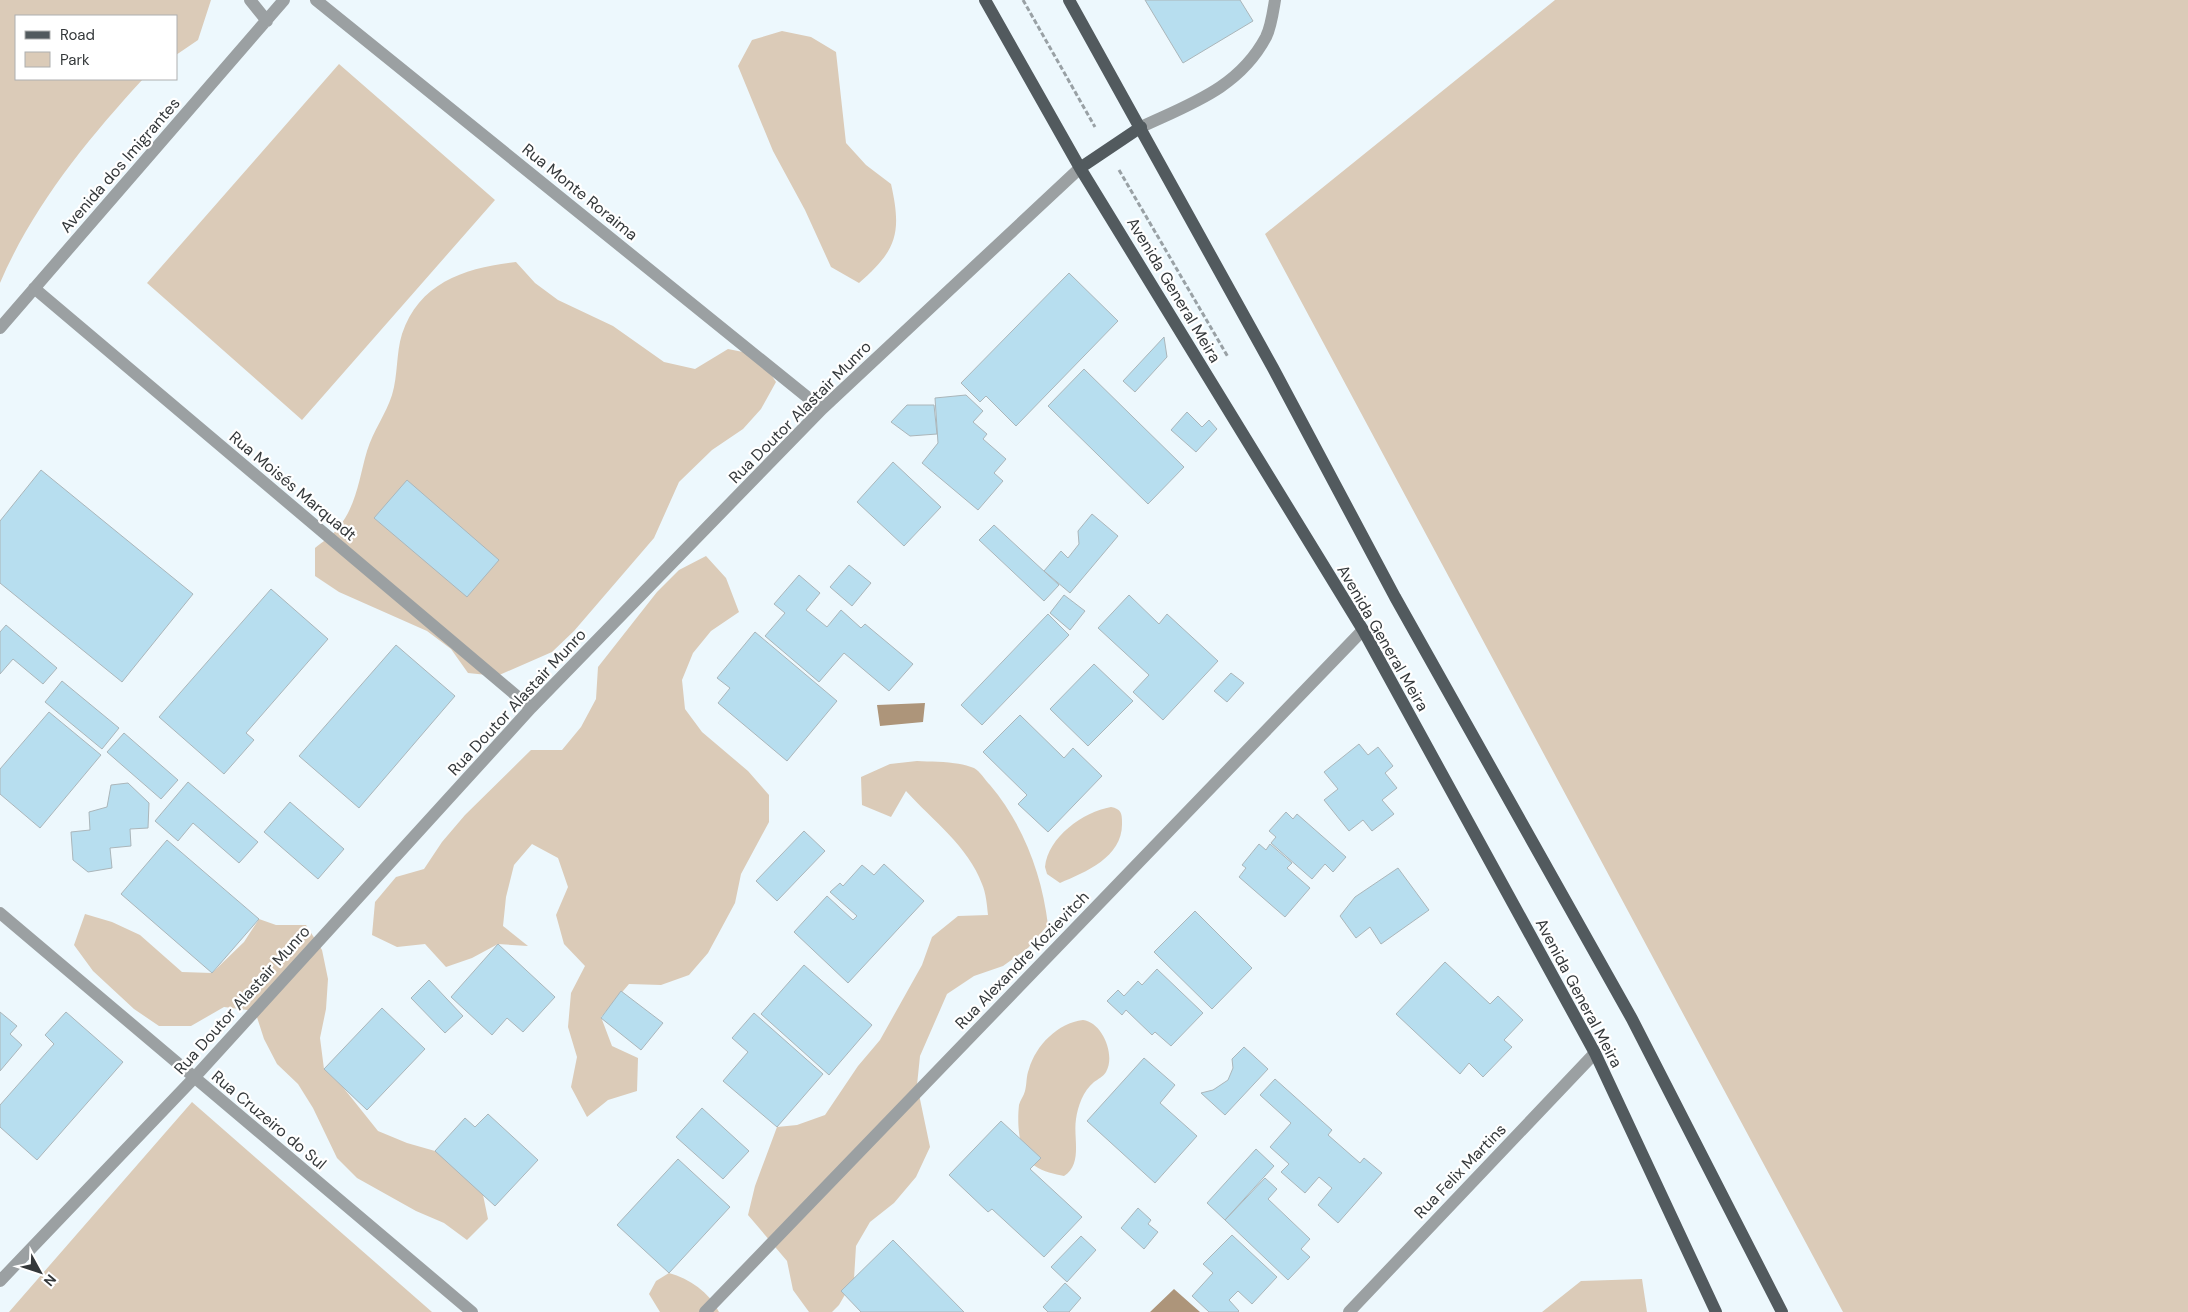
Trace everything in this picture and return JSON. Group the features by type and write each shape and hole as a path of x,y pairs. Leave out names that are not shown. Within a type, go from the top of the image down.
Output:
{"main road":[{"name":"Avenida General Meira","path":"985,0 1080,168 1362,630 1595,1053 1716,1312"},
{"name":"Avenida General Meira","path":"1069,0 1141,127 1395,597 1632,1019 1782,1312"},
{"path":"1080,168 1141,127"}],"street":[{"path":"250,0 266,21"},
{"name":"Avenida dos Imigrantes","path":"0,328 284,0"},
{"name":"Rua Monte Roraima","path":"316,0 822,409"},
{"path":"1141,127 1214,93 1246,66 1267,36 1276,0"},
{"name":"Rua Doutor Alastair Munro","path":"0,1281 194,1078 530,708 822,409 1080,168"},
{"name":"Rua Moisés Marquadt","path":"34,288 530,708"},
{"name":"Rua Alexandre Kozievitch","path":"705,1312 1362,630"},
{"name":"Rua Cruzeiro do Sul","path":"0,913 472,1312"},
{"name":"Rua Felix Martins","path":"1349,1312 1595,1053"}],"green space":[{"path":"0,0 211,0 198,40 178,54 178,15 15,15 15,80 142,80 63,175 28,227 0,283"},
{"path":"1555,0 2188,0 2188,1312 1843,1312 1265,234"},
{"path":"782,31 811,37 836,52 846,143 866,165 891,184 896,216 893,240 882,260 859,283 831,267 805,210 773,151 738,66 752,40"},
{"path":"339,64 495,200 302,420 147,283"},
{"path":"516,262 535,283 558,300 613,326 664,362 695,369 728,349 758,355 776,382 761,409 743,429 712,450 679,482 654,538 574,631 552,652 497,676 468,673 451,649 427,631 339,592 315,576 315,548 338,528 353,501 370,444 392,395 400,341 410,316 420,302 447,280 480,268"},
{"path":"706,556 726,578 739,612 711,631 693,653 682,680 685,709 702,732 748,771 769,795 769,822 741,874 735,903 708,953 689,975 661,985 629,984 601,1017 612,1046 638,1058 637,1091 608,1100 587,1117 571,1087 577,1057 568,1027 571,993 585,966 564,944 556,915 568,887 558,858 532,844 514,865 506,897 503,926 528,946 498,944 472,958 446,967 425,944 397,947 372,935 375,902 396,877 424,869 442,842 465,815 531,750 562,750 581,727 596,699 598,667 657,592 679,570"},
{"path":"917,761 946,762 974,768 1002,800 1021,833 1036,869 1048,925 1028,948 1003,966 974,976 947,994 920,1056 917,1085 930,1147 916,1177 894,1203 870,1222 856,1246 854,1279 839,1305 832,1312 809,1312 793,1290 787,1261 748,1215 755,1186 777,1127 797,1125 825,1115 858,1066 880,1040 922,965 932,937 958,916 988,915 986,899 976,870 949,834 906,791 891,817 862,805 861,777 890,764"},
{"path":"1111,807 1120,812 1122,823 1121,835 1110,854 1081,874 1060,883 1047,874 1045,867 1048,856 1060,836 1089,814"},
{"path":"85,914 112,922 140,935 182,972 212,973 244,942 259,919 276,925 306,925 322,950 328,979 326,1009 320,1038 324,1069 342,1086 378,1131 407,1143 435,1151 461,1169 482,1190 488,1219 467,1240 444,1223 416,1211 357,1178 337,1158 313,1108 298,1084 277,1064 264,1039 255,1011 224,1007 191,1026 159,1026 134,1009 93,971 74,945"},
{"path":"1083,1020 1090,1022 1101,1033 1108,1049 1109,1065 1105,1074 1090,1086 1082,1099 1075,1126 1075,1158 1070,1171 1064,1176 1049,1173 1029,1161 1020,1138 1019,1105 1026,1088 1027,1074 1032,1060 1043,1044 1057,1030"},
{"path":"192,1102 432,1312 9,1312"},
{"path":"669,1273 698,1287 710,1298 719,1312 660,1312 649,1294 656,1281"},
{"path":"1642,1279 1647,1312 1542,1312 1581,1281"}],"shaded area":[{"path":"925,703 923,722 880,726 877,705"},
{"path":"1174,1289 1200,1312 1150,1312"}],"building":[{"path":"1145,0 1240,0 1253,21 1183,63"},
{"path":"1069,273 1118,321 1016,426 986,396 980,402 961,383"},
{"path":"1164,337 1167,357 1135,392 1123,381"},
{"path":"1084,369 1184,467 1148,504 1048,406"},
{"path":"966,395 983,411 973,422 987,434 983,439 1006,459 994,473 1003,481 978,510 922,463 938,443 935,398"},
{"path":"907,405 934,405 937,434 910,436 891,422"},
{"path":"1187,412 1202,427 1209,420 1217,429 1196,452 1171,430"},
{"path":"893,462 941,507 904,546 857,502"},
{"path":"41,470 193,594 122,682 0,583 0,521"},
{"path":"407,480 499,560 467,597 374,518"},
{"path":"1092,514 1118,536 1070,593 1044,571 1061,551 1068,558 1079,544 1078,531"},
{"path":"994,525 1059,585 1044,601 979,540"},
{"path":"849,565 871,583 852,606 830,587"},
{"path":"799,575 820,593 806,610 827,627 841,610 861,628 865,624 913,664 889,691 844,653 819,682 765,636 785,613 774,604"},
{"path":"271,589 328,639 246,733 254,740 224,774 159,717"},
{"path":"1064,595 1085,611 1070,630 1050,613"},
{"path":"1129,595 1159,624 1167,614 1218,661 1163,720 1133,692 1149,675 1098,628"},
{"path":"1048,614 1069,635 982,725 961,705"},
{"path":"6,625 57,668 43,684 13,659 0,674 0,632"},
{"path":"755,632 837,701 787,761 718,703 730,688 717,678"},
{"path":"396,645 455,696 359,808 299,756"},
{"path":"1094,664 1133,701 1088,746 1050,709"},
{"path":"1231,673 1244,683 1227,702 1214,691"},
{"path":"62,681 119,728 102,749 45,702"},
{"path":"49,712 101,755 40,828 0,794 0,769"},
{"path":"1020,715 1064,758 1073,748 1102,776 1048,832 1018,804 1027,795 983,752"},
{"path":"124,733 178,780 161,799 107,752"},
{"path":"1359,744 1368,755 1378,747 1393,766 1385,773 1397,788 1382,800 1394,814 1372,831 1363,820 1349,831 1324,800 1338,789 1324,772"},
{"path":"188,782 258,842 239,863 193,823 178,841 155,821"},
{"path":"128,783 149,803 148,828 130,829 131,846 110,848 112,868 88,872 73,860 71,832 90,830 89,812 107,807 111,785"},
{"path":"290,802 344,849 318,879 264,832"},
{"path":"1286,812 1293,819 1297,814 1346,857 1333,872 1325,864 1312,879 1271,843 1276,837 1269,831"},
{"path":"804,831 825,851 777,901 756,881"},
{"path":"167,840 259,919 212,973 121,894"},
{"path":"1259,844 1266,850 1270,844 1292,863 1287,868 1310,888 1285,917 1239,877 1246,868 1242,865"},
{"path":"884,864 924,901 848,983 794,932 827,896 853,920 857,916 830,892 840,883 843,886 862,865 874,875"},
{"path":"1398,868 1429,910 1381,944 1370,927 1356,938 1340,916 1355,897"},
{"path":"1195,911 1252,968 1212,1009 1154,952"},
{"path":"498,944 555,997 523,1032 507,1018 492,1035 451,997"},
{"path":"1445,962 1490,1004 1498,996 1523,1020 1504,1040 1512,1047 1483,1077 1469,1063 1460,1074 1396,1014"},
{"path":"804,965 872,1025 829,1075 761,1014"},
{"path":"1157,969 1203,1013 1171,1046 1155,1032 1152,1035 1126,1010 1122,1015 1107,1001 1118,990 1124,996 1138,981 1142,985"},
{"path":"429,980 463,1016 445,1033 411,998"},
{"path":"621,991 663,1023 641,1050 601,1018"},
{"path":"382,1008 425,1049 367,1110 324,1069"},
{"path":"0,1012 17,1026 10,1034 22,1045 0,1071"},
{"path":"66,1012 123,1062 37,1160 0,1127 0,1105 54,1044 45,1035"},
{"path":"754,1013 823,1074 777,1127 723,1081 748,1052 732,1038"},
{"path":"1244,1047 1268,1069 1225,1115 1201,1093 1213,1090 1228,1080 1233,1068 1232,1059"},
{"path":"1144,1058 1175,1085 1160,1103 1197,1136 1155,1183 1087,1121"},
{"path":"1275,1079 1332,1130 1328,1135 1360,1163 1364,1158 1382,1173 1338,1223 1318,1205 1332,1188 1319,1177 1305,1193 1281,1172 1289,1164 1270,1147 1291,1123 1260,1095"},
{"path":"702,1108 749,1151 723,1179 676,1137"},
{"path":"488,1114 538,1160 495,1206 435,1151 465,1118 475,1127"},
{"path":"1001,1121 1041,1158 1030,1169 1082,1217 1044,1257 992,1209 988,1212 949,1175"},
{"path":"1256,1149 1274,1166 1225,1220 1207,1203"},
{"path":"678,1159 730,1207 669,1273 617,1225"},
{"path":"1265,1178 1277,1189 1268,1199 1310,1239 1301,1249 1310,1257 1288,1280 1225,1220"},
{"path":"1138,1208 1151,1220 1148,1224 1158,1232 1144,1249 1121,1228"},
{"path":"1232,1235 1277,1277 1252,1304 1238,1291 1229,1300 1238,1312 1209,1312 1192,1296 1213,1273 1203,1264"},
{"path":"1081,1236 1096,1250 1067,1282 1051,1267"},
{"path":"893,1240 964,1312 861,1312 841,1291"},
{"path":"1065,1283 1081,1298 1069,1312 1048,1312 1043,1307"}]}
